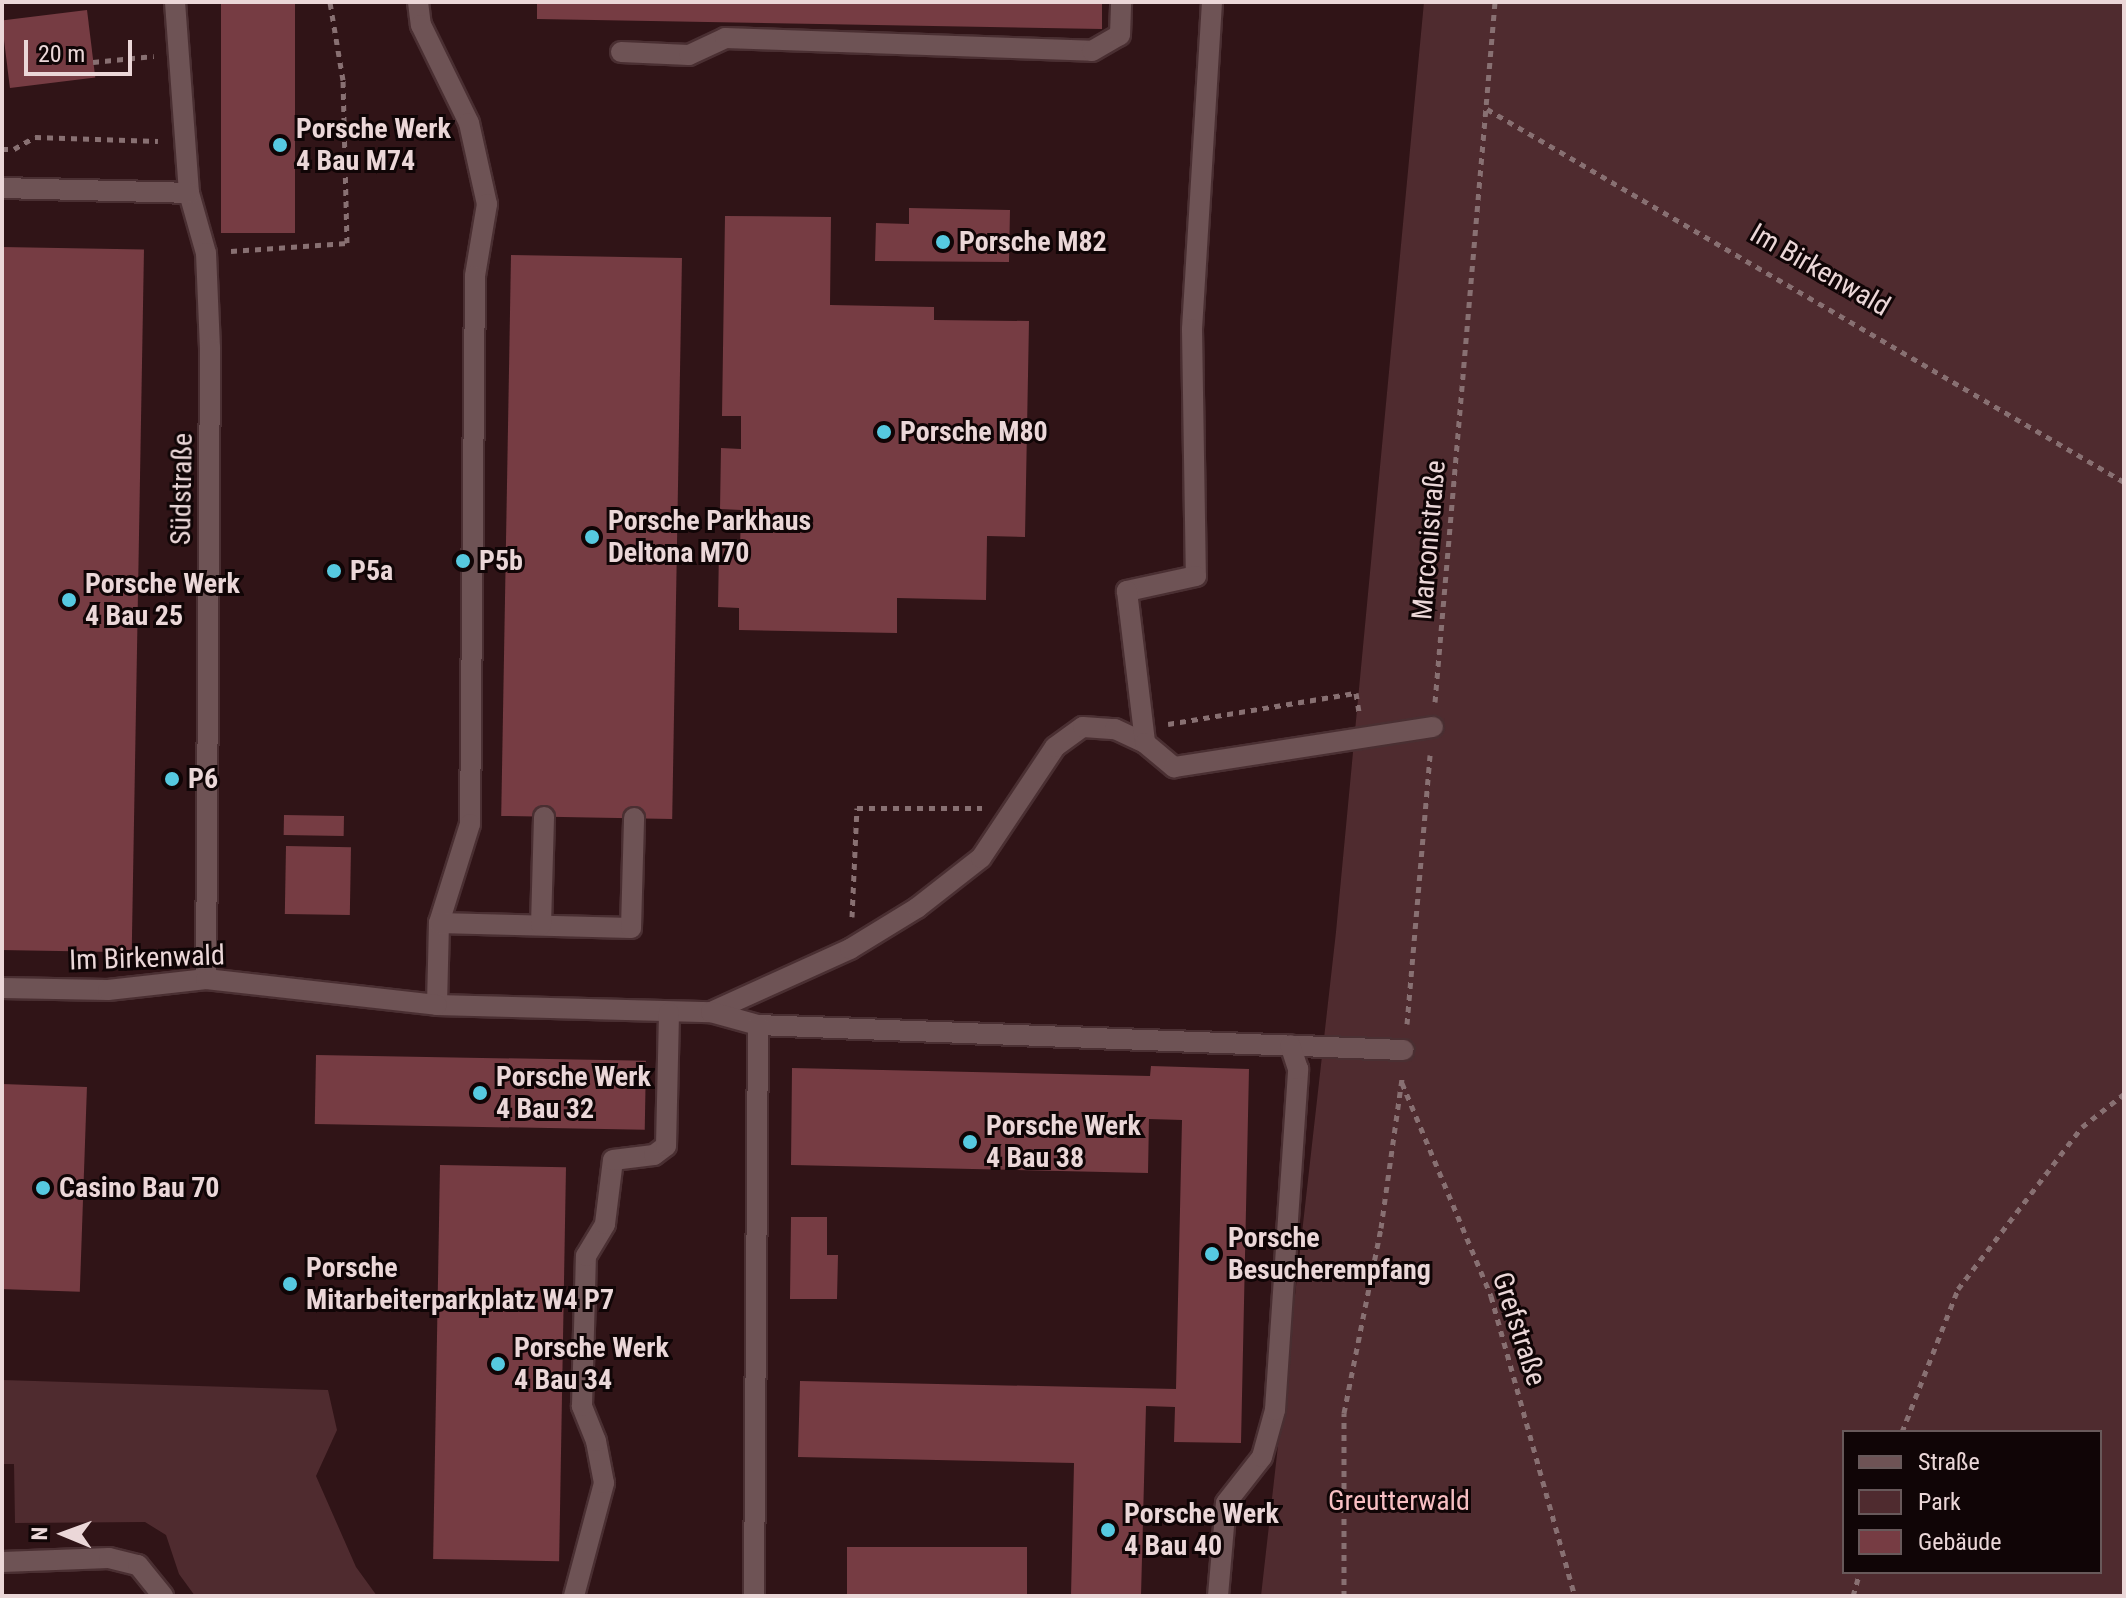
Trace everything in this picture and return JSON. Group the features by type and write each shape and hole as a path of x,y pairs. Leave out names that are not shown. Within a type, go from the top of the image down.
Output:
{"street":[{"name":"Südstraße","path":"175,2 183,53 189,193 206,253 211,390 206,979"},
{"path":"418,2 421,25 469,123 487,204 475,276 470,824 439,923 437,1005"},
{"path":"621,52 689,55 725,38 1092,51 1120,35 1121,2"},
{"path":"1144,735 1127,591 1196,576 1192,329 1212,2"},
{"path":"2,188 189,193"},
{"path":"711,1012 850,949 917,908 981,858 1055,747 1083,727 1144,735 1174,767 1433,727"},
{"path":"541,925 544,817"},
{"path":"439,923 631,928 634,818"},
{"name":"Im Birkenwald","path":"2,988 108,990 206,979 437,1005 711,1012"},
{"path":"711,1012 758,1025 1404,1050"},
{"path":"574,1596 604,1483 582,1406 586,1256 605,1224 613,1160 654,1155 666,1146 669,1013"},
{"path":"754,1596 758,1025"},
{"path":"1218,1596 1226,1503 1262,1457 1275,1410 1298,1069 1290,1045"},
{"path":"2,1562 109,1558 138,1565 163,1596"}],"path":[{"path":"206,253 347,243 343,80 330,2"},
{"name":"Marconistraße","path":"1344,1596 1344,1413 1381,1228 1401,1082 1495,2"},
{"path":"93,62 183,53"},
{"name":"Im Birkenwald","path":"1487,109 2124,482"},
{"path":"2,149 14,149 35,137 189,143"},
{"path":"1144,735 1356,693"},
{"path":"850,949 857,808 1015,809"},
{"name":"Grefstraße","path":"1401,1082 1491,1296 1575,1596"},
{"path":"1903,1430 1958,1289 2082,1127 2124,1094"},
{"path":"1853,1596 1859,1574"}],"green space":[{"name":"Greutterwald","path":"1424,2 2124,2 2124,1596 1261,1596 1336,932"},
{"path":"2,1380 328,1390 337,1430 316,1476 356,1567 377,1596 195,1596 179,1574 166,1535 145,1522 15,1523 14,1464 2,1464"}],"building":[{"name":"Porsche Werk 4 Bau M74","path":"221,2 295,2 295,233 221,233"},
{"path":"537,2 1102,2 1102,29 537,19"},
{"path":"87,10 95,77 10,88 2,20"},
{"name":"Porsche M82","path":"909,208 1010,210 1009,262 875,261 876,223 909,224"},
{"name":"Porsche M80","path":"725,216 831,217 830,305 934,307 934,320 1029,321 1025,537 987,536 986,600 897,598 897,633 739,630 739,608 718,607 719,548 740,548 741,510 720,509 721,448 741,449 741,416 722,416"},
{"name":"Porsche Werk 4 Bau 25","path":"2,247 144,249 132,952 2,950"},
{"name":"Porsche Parkhaus Deltona M70","path":"511,255 682,258 672,819 501,816"},
{"path":"284,815 344,816 344,836 284,835"},
{"path":"286,846 351,847 350,915 285,914"},
{"name":"Porsche Werk 4 Bau 32","path":"316,1055 646,1061 645,1130 315,1124"},
{"path":"1151,1066 1249,1069 1241,1443 1174,1442 1175,1407 1146,1406 1141,1596 1071,1596 1074,1463 798,1457 800,1381 1176,1389 1182,1120 1149,1119 1148,1173 791,1165 792,1068 1150,1076"},
{"name":"Casino Bau 70","path":"2,1084 87,1087 80,1292 2,1289"},
{"name":"Porsche Werk 4 Bau 34","path":"440,1165 566,1167 559,1561 433,1559"},
{"path":"791,1217 827,1217 827,1255 838,1255 837,1299 790,1299"},
{"path":"847,1547 1027,1547 1027,1596 847,1596"}],"place":[{"name":"Porsche Werk 4 Bau M74","path":"280,145"},
{"name":"Porsche M82","path":"943,242"},
{"name":"Porsche M80","path":"884,432"},
{"name":"Porsche Parkhaus Deltona M70","path":"592,537"},
{"name":"P5b","path":"463,561"},
{"name":"P5a","path":"334,571"},
{"name":"Porsche Werk 4 Bau 25","path":"69,600"},
{"name":"P6","path":"172,779"},
{"name":"Porsche Werk 4 Bau 32","path":"480,1093"},
{"name":"Porsche Werk 4 Bau 38","path":"970,1142"},
{"name":"Casino Bau 70","path":"43,1188"},
{"name":"Porsche Besucherempfang","path":"1212,1254"},
{"name":"Porsche Mitarbeiterparkplatz W4 P7","path":"290,1284"},
{"name":"Porsche Werk 4 Bau 34","path":"498,1364"},
{"name":"Porsche Werk 4 Bau 40","path":"1108,1530"}]}
